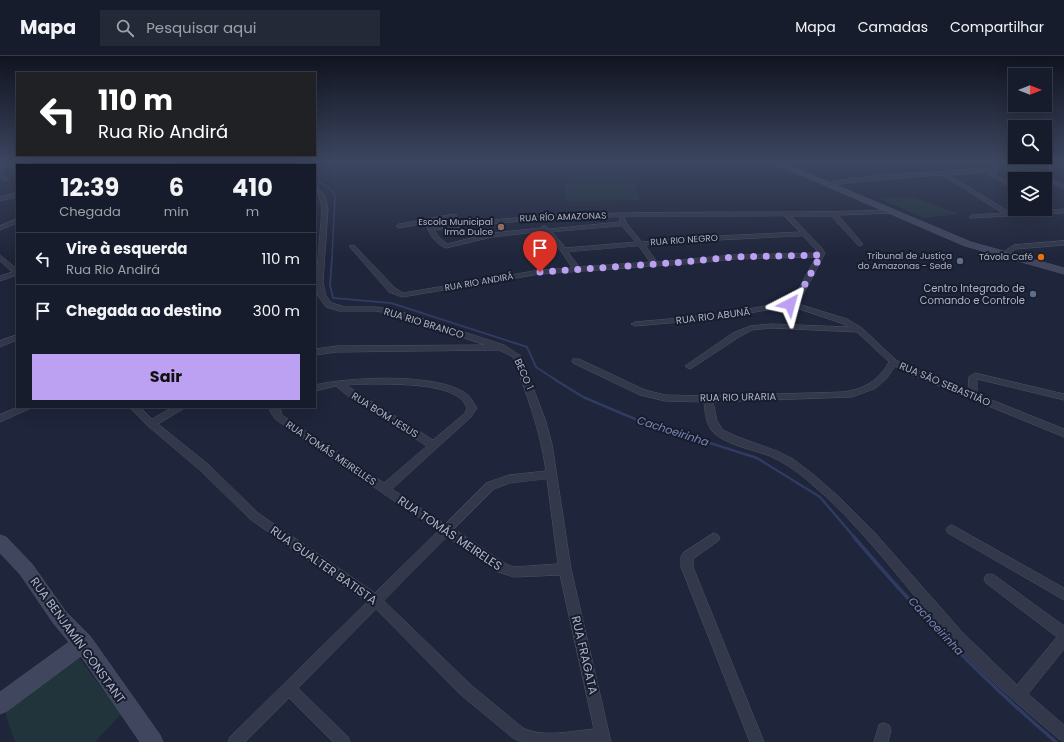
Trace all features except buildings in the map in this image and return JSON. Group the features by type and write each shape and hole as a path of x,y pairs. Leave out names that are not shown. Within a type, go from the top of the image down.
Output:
{"main road":[{"path":"848,194 968,244 1064,271"},
{"path":"858,194 934,227 1008,253 1064,267"},
{"name":"RUA BENJAMÍN CONSTANT","path":"0,542 26,570 60,618 83,643 153,742"},
{"path":"0,704 83,643"}],"street":[{"name":"RUA RIO BRANCO","path":"323,194 325,202 320,276 324,302 340,308 376,309 398,313 501,347"},
{"path":"977,194 1008,213"},
{"path":"0,199 16,195"},
{"path":"1052,209 1056,211"},
{"path":"1052,211 1064,211"},
{"name":"RUA RÍO AMAZONAS","path":"430,229 465,224 535,218 620,215 786,215 889,212"},
{"path":"834,214 860,244"},
{"path":"972,217 1008,214"},
{"path":"620,215 624,224 640,243 654,264"},
{"path":"786,215 821,251 821,255 799,295 790,304"},
{"path":"400,226 454,216"},
{"path":"535,218 564,250 577,270"},
{"path":"0,228 16,221"},
{"path":"427,221 430,229 444,245 458,244 492,236 624,224"},
{"name":"RUA RIO NEGRO","path":"564,250 640,243 804,234"},
{"path":"1008,253 1008,251 1014,247 1064,243"},
{"name":"RUA RIO BRANCO","path":"352,246 392,290 402,295"},
{"name":"RUA RIO ANDIRÁ","path":"402,295 528,274 734,257 821,255"},
{"path":"0,257 16,272"},
{"path":"0,278 16,273"},
{"name":"RUA RIO ABUNÃ","path":"634,324 714,317 790,304"},
{"name":"RUA SÃO SEBASTIÃO","path":"790,304 844,320 859,330 893,362 913,373 1064,433"},
{"path":"689,366 736,335 750,328 771,326 859,330"},
{"path":"0,344 16,337"},
{"path":"316,352 337,349 501,347"},
{"name":"BECO 1","path":"501,347 517,356 540,419 547,444 565,569"},
{"name":"RUA RIO URARIA","path":"576,361 628,387 655,396 708,399 854,394 863,392 876,384 890,369 893,362"},
{"path":"972,396 972,382 973,377 975,376 1064,397"},
{"path":"316,388 337,383 361,381 419,383 446,388 465,398 471,405 470,412 385,489"},
{"name":"RUA BOM JESUS","path":"337,383 351,394 433,445"},
{"path":"708,399 713,424 716,429 728,437 780,457 803,471 838,501 886,553 958,637 1018,695 1064,734"},
{"path":"0,419 24,408"},
{"name":"RUA GUALTER BATISTA","path":"135,408 151,424 205,468 254,516 376,601 466,690 518,733 531,739 603,739"},
{"path":"151,424 178,408"},
{"name":"RUA TOMÁS MEIRELLES","path":"276,412 385,489"},
{"path":"235,742 490,486 509,479 551,474"},
{"name":"RUA TOMÁS MEIRELES","path":"385,489 510,572 565,569"},
{"path":"952,530 1064,594"},
{"path":"714,538 687,557 687,567 758,742"},
{"name":"RUA FRAGATA","path":"565,569 603,739"},
{"path":"990,579 1064,634"},
{"path":"1018,695 1064,639"},
{"path":"289,688 343,742"}],"shaded area":[{"path":"566,194 638,194 640,200 567,201"},
{"path":"913,197 959,214 924,218 878,198"},
{"path":"79,658 121,714 95,742 15,742 4,710"}],"waterway":[{"name":"Cachoeirinha","path":"332,257 335,196 334,194"},
{"name":"Cachoeirinha","path":"332,256 330,285 333,298 391,303 527,347 536,367 556,380"},
{"name":"Cachoeirinha","path":"554,379 583,397 635,419 757,458 820,497 855,538"},
{"name":"Cachoeirinha","path":"854,537 901,591 951,644 1002,694 1056,742"}],"place":[{"name":"Escola Municipal Irmã Dulce","path":"501,227"},
{"name":"Távola Café","path":"1041,257"},
{"name":"Tribunal de Justiça do Amazonas - Sede","path":"960,261"},
{"name":"Centro Integrado de Comando e Controle","path":"1033,294"}],"route":[{"path":"540,272 734,257 821,255 799,295 790,304"}]}
